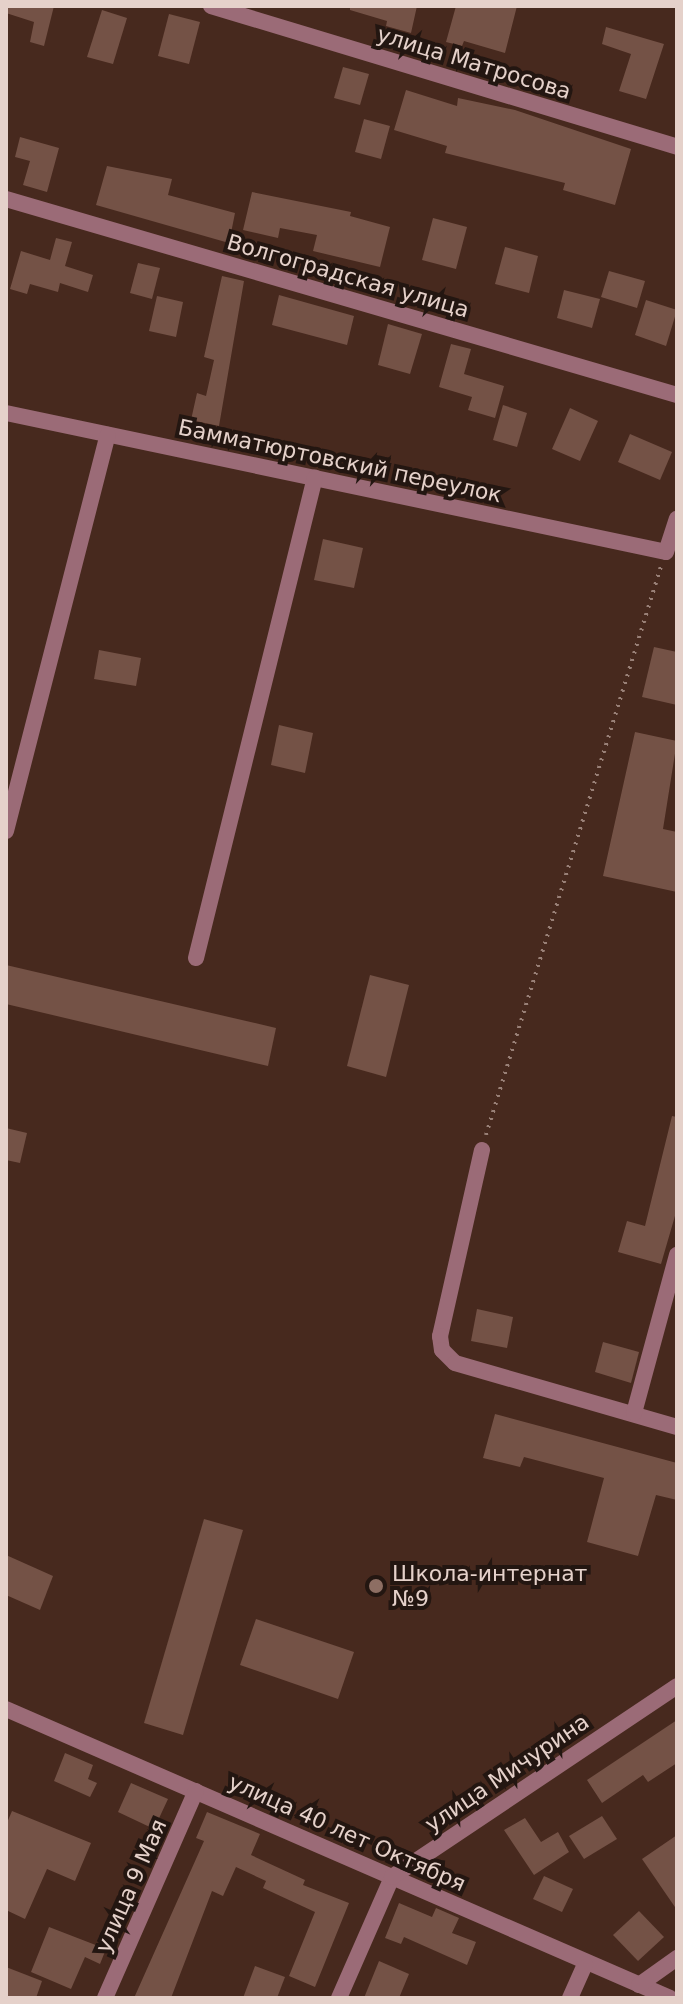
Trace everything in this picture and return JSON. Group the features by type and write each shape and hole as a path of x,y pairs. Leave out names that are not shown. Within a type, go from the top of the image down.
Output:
{"street":[{"name":"улица Матросова","path":"211,6 677,147"},
{"name":"Волгоградская улица","path":"6,199 677,395"},
{"name":"Бамматюртовский переулок","path":"6,413 666,552"},
{"path":"6,831 108,435"},
{"path":"196,958 315,478"},
{"path":"666,552 677,519"},
{"path":"482,1150 440,1336 442,1350 455,1363 677,1427"},
{"path":"634,1413 677,1255"},
{"name":"улица Мичурина","path":"392,1877 677,1686"},
{"name":"улица 40 лет Октября","path":"6,1709 585,1964 670,1998"},
{"name":"улица 9 Мая","path":"105,1998 196,1791"},
{"path":"339,1998 392,1877"},
{"path":"639,1985 677,1958"},
{"path":"570,1998 585,1964"}],"path":[{"path":"482,1150 666,552"}],"building":[{"path":"6,6 54,6 44,46 30,42 34,22 6,13"},
{"path":"350,6 417,6 411,33 386,26 387,21 350,10"},
{"path":"456,6 517,6 505,53 464,41 462,46 446,42"},
{"path":"102,10 127,18 113,64 87,57"},
{"path":"169,14 200,22 189,64 158,56"},
{"path":"606,27 664,44 646,99 619,91 631,54 602,44"},
{"path":"343,67 369,74 360,105 334,98"},
{"path":"406,90 457,106 458,98 515,110 631,149 615,205 563,190 565,183 445,153 447,146 394,130"},
{"path":"364,119 390,126 381,159 355,152"},
{"path":"20,137 59,148 47,192 23,185 30,161 15,157"},
{"path":"107,166 172,179 168,195 235,213 229,243 96,205"},
{"path":"252,192 351,212 350,216 390,227 380,267 313,251 317,235 280,228 278,238 243,230"},
{"path":"433,218 467,227 456,269 422,260"},
{"path":"56,238 72,242 65,266 93,275 88,292 60,283 58,292 30,284 27,294 10,289 21,251 50,260"},
{"path":"505,247 538,256 529,293 495,284"},
{"path":"138,263 160,268 152,299 130,293"},
{"path":"609,271 645,281 637,308 601,297"},
{"path":"222,276 244,281 219,426 191,420 197,393 206,396 214,360 204,357"},
{"path":"564,290 600,299 592,328 557,318"},
{"path":"279,295 354,316 347,345 272,325"},
{"path":"157,296 183,302 176,337 149,331"},
{"path":"646,300 677,310 666,346 635,335"},
{"path":"388,324 422,334 410,374 378,365"},
{"path":"451,344 471,349 464,374 504,386 495,418 468,410 472,397 439,387"},
{"path":"503,405 527,413 517,447 493,440"},
{"path":"570,408 598,421 580,461 552,449"},
{"path":"630,434 672,452 660,480 618,462"},
{"path":"323,539 363,548 354,588 314,580"},
{"path":"654,647 677,652 677,705 642,697"},
{"path":"99,650 141,658 136,686 94,679"},
{"path":"279,725 313,733 305,773 271,765"},
{"path":"635,732 677,741 663,829 677,832 677,892 603,876"},
{"path":"6,965 276,1028 268,1066 6,1004"},
{"path":"370,975 409,985 386,1077 347,1066"},
{"path":"672,1116 677,1117 677,1209 661,1264 618,1252 627,1221 645,1226"},
{"path":"6,1128 27,1133 20,1163 6,1160"},
{"path":"477,1309 513,1317 507,1348 471,1341"},
{"path":"603,1342 639,1352 631,1383 595,1372"},
{"path":"495,1414 677,1463 677,1500 656,1495 638,1556 587,1542 604,1478 524,1457 520,1467 483,1458"},
{"path":"204,1519 243,1530 183,1735 144,1723"},
{"path":"6,1555 53,1576 40,1610 6,1595"},
{"path":"256,1619 354,1652 338,1699 240,1665"},
{"path":"677,1720 677,1763 648,1782 643,1775 602,1803 587,1780"},
{"path":"65,1753 93,1765 88,1779 97,1783 90,1797 54,1781"},
{"path":"131,1783 168,1799 154,1829 118,1812"},
{"path":"12,1811 91,1843 75,1881 47,1869 25,1919 6,1910 6,1825"},
{"path":"207,1812 260,1834 251,1855 305,1880 303,1885 349,1903 315,1987 289,1976 315,1912 263,1888 266,1881 236,1867 223,1896 212,1891 171,1998 134,1998 204,1841 196,1838"},
{"path":"602,1816 617,1839 584,1859 569,1836"},
{"path":"525,1818 541,1842 558,1832 569,1852 534,1875 504,1830"},
{"path":"677,1835 677,1910 642,1859"},
{"path":"544,1876 573,1889 562,1912 533,1899"},
{"path":"399,1903 432,1917 436,1908 459,1918 452,1933 476,1942 467,1965 404,1937 401,1944 385,1938"},
{"path":"639,1911 664,1937 638,1961 613,1935"},
{"path":"49,1927 106,1949 100,1964 85,1957 71,1989 31,1972"},
{"path":"379,1961 409,1974 399,1998 364,1998"},
{"path":"255,1966 285,1977 277,1998 243,1998"},
{"path":"6,1967 42,1981 36,1998 6,1998"}],"place":[{"name":"Школа-интернат №9","path":"376,1586"}]}
